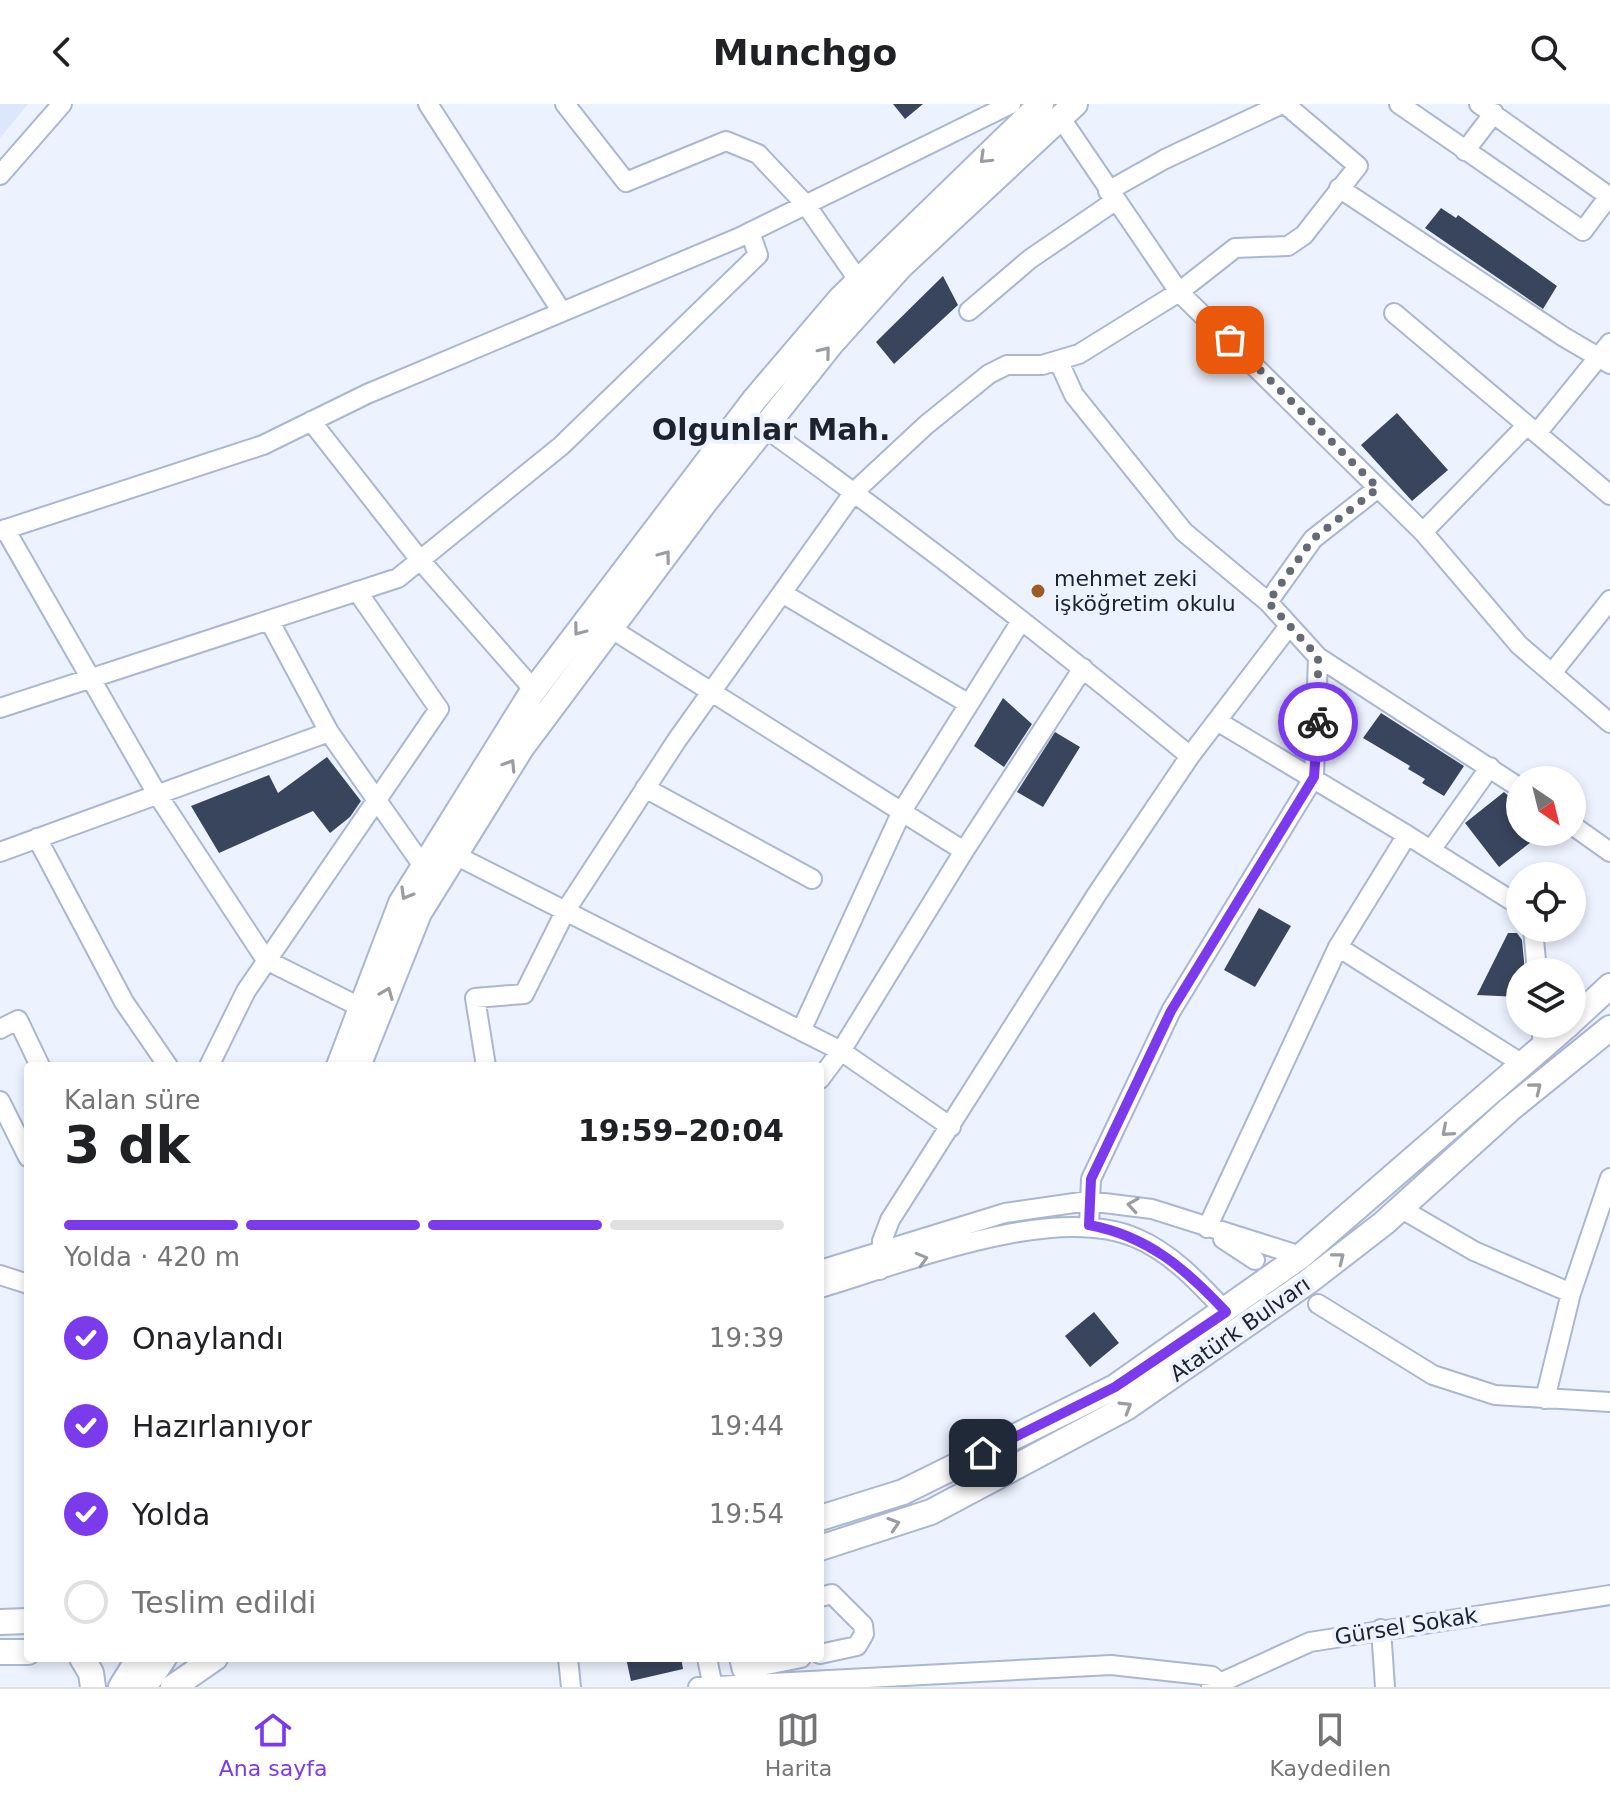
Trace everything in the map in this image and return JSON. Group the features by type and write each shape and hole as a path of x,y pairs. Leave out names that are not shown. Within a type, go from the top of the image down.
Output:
{"main road":[{"path":"340,1062 401,903 534,690 755,399 859,281 1059,108"},
{"path":"360,1062 419,913 522,747 764,427 831,344 901,266 1059,108"},
{"name":"Atatürk Bulvarı","path":"1586,1008 1610,986"},
{"name":"Atatürk Bulvarı","path":"824,1547 931,1512 1126,1408 1309,1281 1400,1208 1510,1109 1610,1028"},
{"name":"Atatürk Bulvarı","path":"824,1517 903,1492 1115,1387 1226,1312 1301,1256 1524,1065 1541,1038"},
{"path":"0,1622 24,1621"},
{"path":"0,1652 24,1652"},
{"path":"84,1662 91,1673 93,1687"},
{"path":"121,1687 137,1662"},
{"path":"144,1687 161,1662"},
{"path":"173,1687 209,1662"}],"street":[{"path":"0,175 62,104"},
{"path":"428,104 562,312"},
{"path":"565,104 626,182 726,141 758,154 806,205 859,281"},
{"path":"360,1007 266,960 157,794 3,530 263,445 311,421 750,232 806,205 979,110 1011,104"},
{"path":"485,1062 475,998 524,994 566,910 645,788 854,492 979,380 1007,365 1059,362 1079,354 1179,292 1235,248 1275,248 1295,242 1358,166 1284,104 1165,159 1111,196 969,311"},
{"path":"1399,104 1465,151 1583,231 1610,196 1487,108 1465,151"},
{"path":"1059,108 1111,196 1179,292 1423,532 1519,645 1610,723"},
{"path":"1339,188 1607,355 1423,532"},
{"path":"0,708 398,578 561,446 758,255 750,232"},
{"path":"1394,313 1610,495"},
{"path":"1059,362 1074,395 1184,532 1268,602 1318,657 1506,778"},
{"path":"311,421 420,560 534,690"},
{"path":"764,427 1083,668 1190,756"},
{"path":"1268,602 1313,539 1378,488"},
{"path":"211,1062 246,991 266,960 379,801 439,709 357,591"},
{"path":"782,593 969,704"},
{"path":"1552,673 1610,600"},
{"path":"269,620 329,732 423,866"},
{"path":"801,1031 902,811 1021,621"},
{"path":"880,1270 881,1251 890,1220 1097,894 1190,756 1289,626"},
{"path":"610,628 713,690 964,851"},
{"path":"1089,1225 1091,1179 1171,1011 1314,777 1318,657"},
{"path":"824,1074 1083,668"},
{"path":"1217,721 1314,777 1506,897"},
{"path":"0,852 329,732"},
{"path":"1431,850 1490,767"},
{"path":"645,788 812,879"},
{"path":"1207,1228 1338,947 1407,835"},
{"path":"1586,835 1610,852"},
{"path":"37,838 124,1002 165,1062"},
{"path":"455,855 841,1051 951,1127"},
{"path":"1338,947 1524,1065"},
{"path":"0,1029 18,1020 38,1062"},
{"path":"0,1101 24,1149"},
{"path":"1545,1399 1571,1293 1610,1178"},
{"path":"824,1269 1005,1213 1088,1201 1152,1209 1301,1256"},
{"path":"1400,1208 1474,1251 1571,1293"},
{"path":"824,1287 1025,1232 1061,1225 1089,1225 1115,1230 1160,1251 1226,1312"},
{"path":"1207,1228 1255,1260"},
{"path":"0,1275 24,1283"},
{"path":"1318,1304 1433,1375 1495,1395 1610,1402"},
{"path":"824,1596 832,1594 864,1630 863,1639 857,1646 824,1653"},
{"name":"Gürsel Sokak","path":"1219,1685 1310,1642 1610,1595"},
{"path":"1381,1629 1385,1687"},
{"path":"568,1662 571,1687"},
{"path":"708,1662 713,1687"},
{"path":"740,1662 742,1670 781,1662"},
{"path":"698,1687 948,1680 1111,1665 1212,1676 1219,1685"}],"shaded area":[{"path":"0,104 28,104 0,138"}],"building":[{"path":"893,104 923,104 905,119"},
{"path":"1441,208 1456,218 1458,215 1557,286 1543,309 1425,228"},
{"path":"943,276 958,305 894,364 876,342"},
{"path":"1397,413 1448,470 1412,501 1361,445"},
{"path":"1003,698 1032,724 1004,767 974,746"},
{"path":"1381,713 1464,766 1444,796 1422,783 1425,779 1408,769 1410,766 1363,738"},
{"path":"1055,732 1080,747 1043,807 1017,792"},
{"path":"327,757 361,801 350,817 330,833 313,811 219,853 191,806 269,775 278,793"},
{"path":"1504,792 1506,846 1526,846 1499,867 1465,823"},
{"path":"1259,908 1291,926 1255,987 1224,970"},
{"path":"1506,937 1506,942 1522,942 1524,958 1506,958 1506,996 1477,995"},
{"path":"1094,1312 1119,1343 1090,1367 1065,1336"},
{"path":"627,1662 682,1662 683,1669 631,1681"}],"way so far":[{"path":"1230,340 1378,488 1313,539 1286,572 1268,602 1318,657 1318,722"}],"place":[{"name":"mehmet zeki işköğretim okulu","path":"1038,591"}],"district":[{"name":"Olgunlar Mah.","path":"771,429"}],"route":[{"path":"983,1453 1115,1387 1226,1312 1202,1286 1160,1251 1138,1238 1089,1225 1088,1193 1091,1179 1171,1011 1314,777 1318,722"}]}
